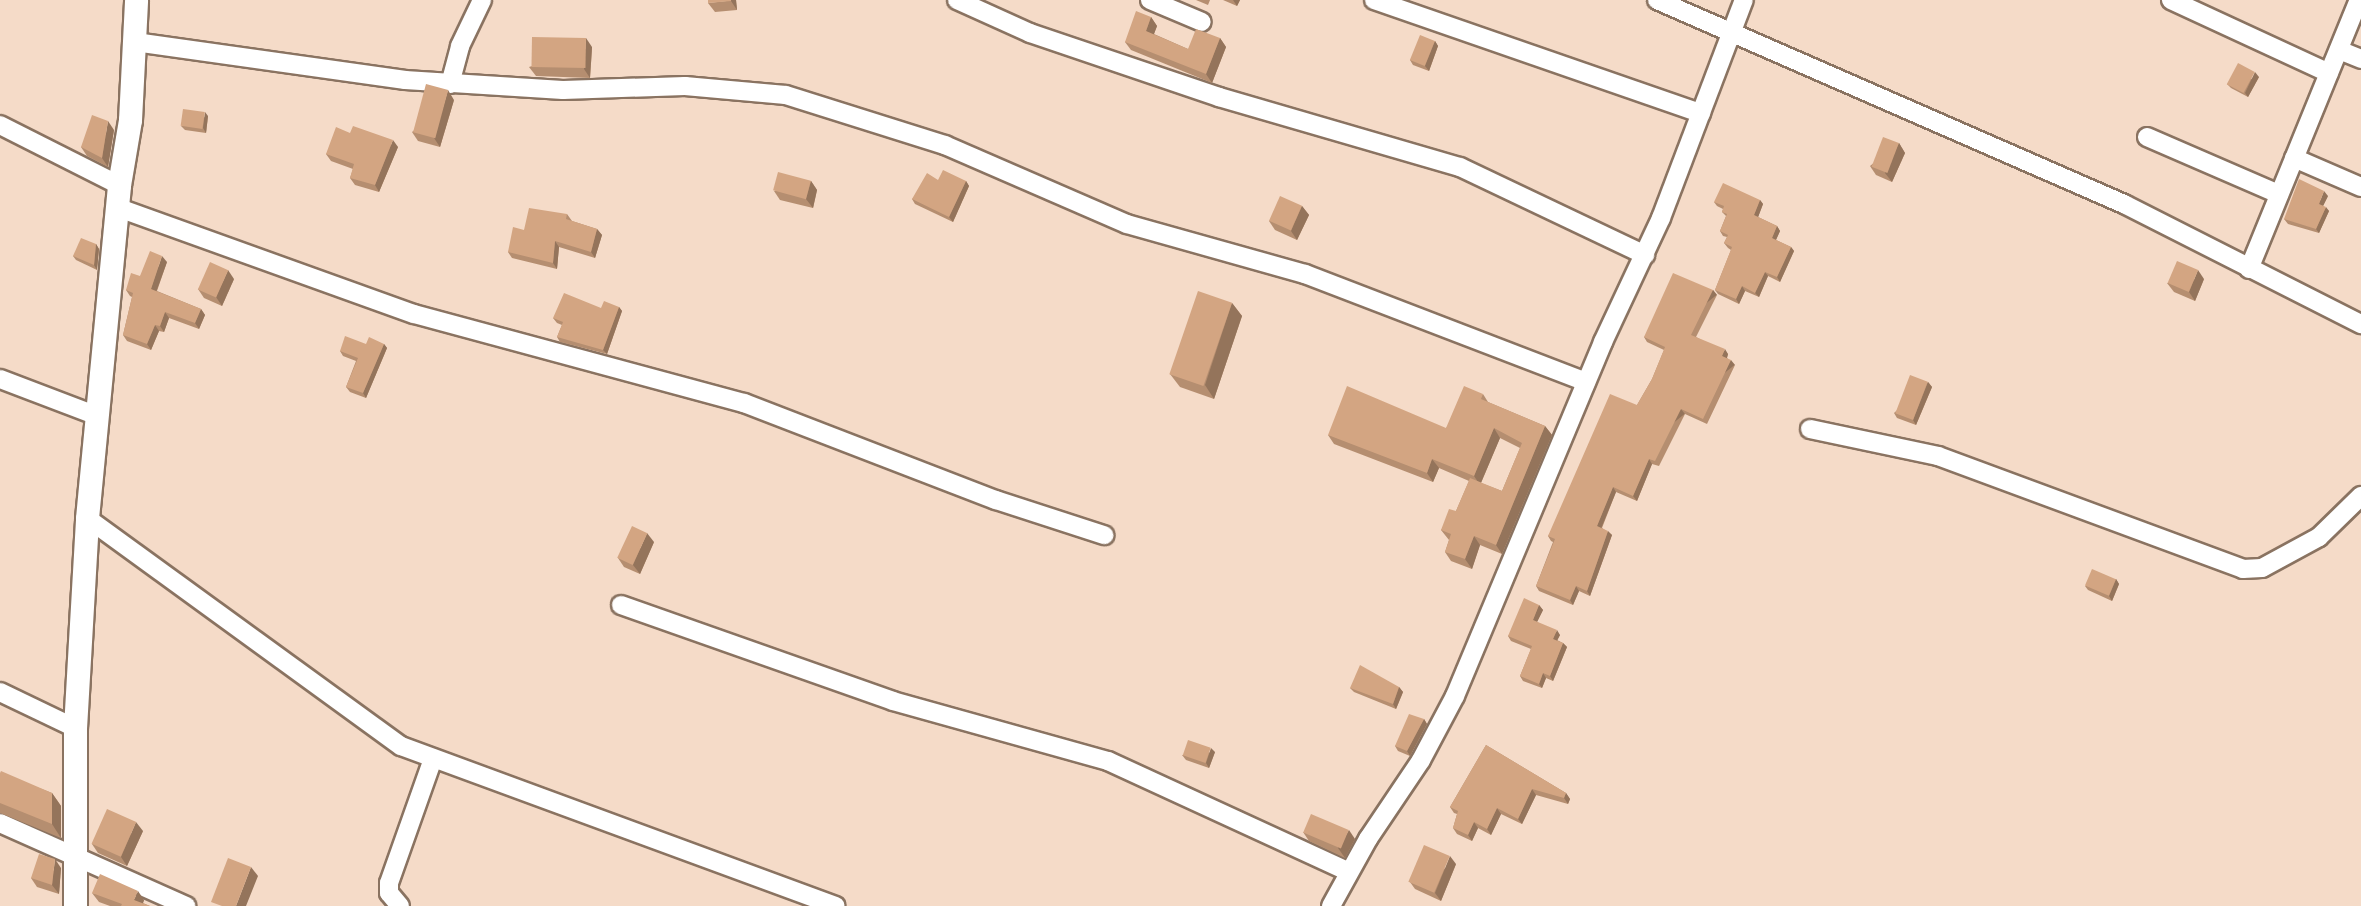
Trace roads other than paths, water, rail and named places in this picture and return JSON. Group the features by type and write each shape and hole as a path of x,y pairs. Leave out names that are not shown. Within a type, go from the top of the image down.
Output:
{"street":[{"path":"75,906 75,728 87,518 94,415 130,120 136,0"},
{"path":"450,84 460,46 482,0"},
{"path":"957,0 1030,33 1219,97 1460,167 1645,255"},
{"path":"1150,0 1202,22"},
{"path":"1374,0 1701,113"},
{"path":"1657,0 1734,37 1866,88 2124,204 2361,324"},
{"path":"1331,906 1349,872 1444,720 1586,382 1645,255 1734,37 1744,0"},
{"path":"2171,0 2329,73"},
{"path":"2249,269 2359,0"},
{"path":"135,43 450,84 563,90 685,86 786,95 945,145 1127,224 1305,274 1586,382"},
{"path":"2339,50 2361,59"},
{"path":"0,125 119,196 414,314 744,403 996,500 1104,535"},
{"path":"2147,137 2279,194"},
{"path":"2294,158 2361,187"},
{"path":"0,379 94,415"},
{"path":"1810,429 1946,459 2243,569 2262,568 2308,544 2361,496"},
{"path":"87,518 401,746 836,906"},
{"path":"621,604 880,697 1108,761 1349,872"},
{"path":"0,692 75,728"},
{"path":"400,906 389,893 389,883 433,760"},
{"path":"0,823 186,906"}]}
